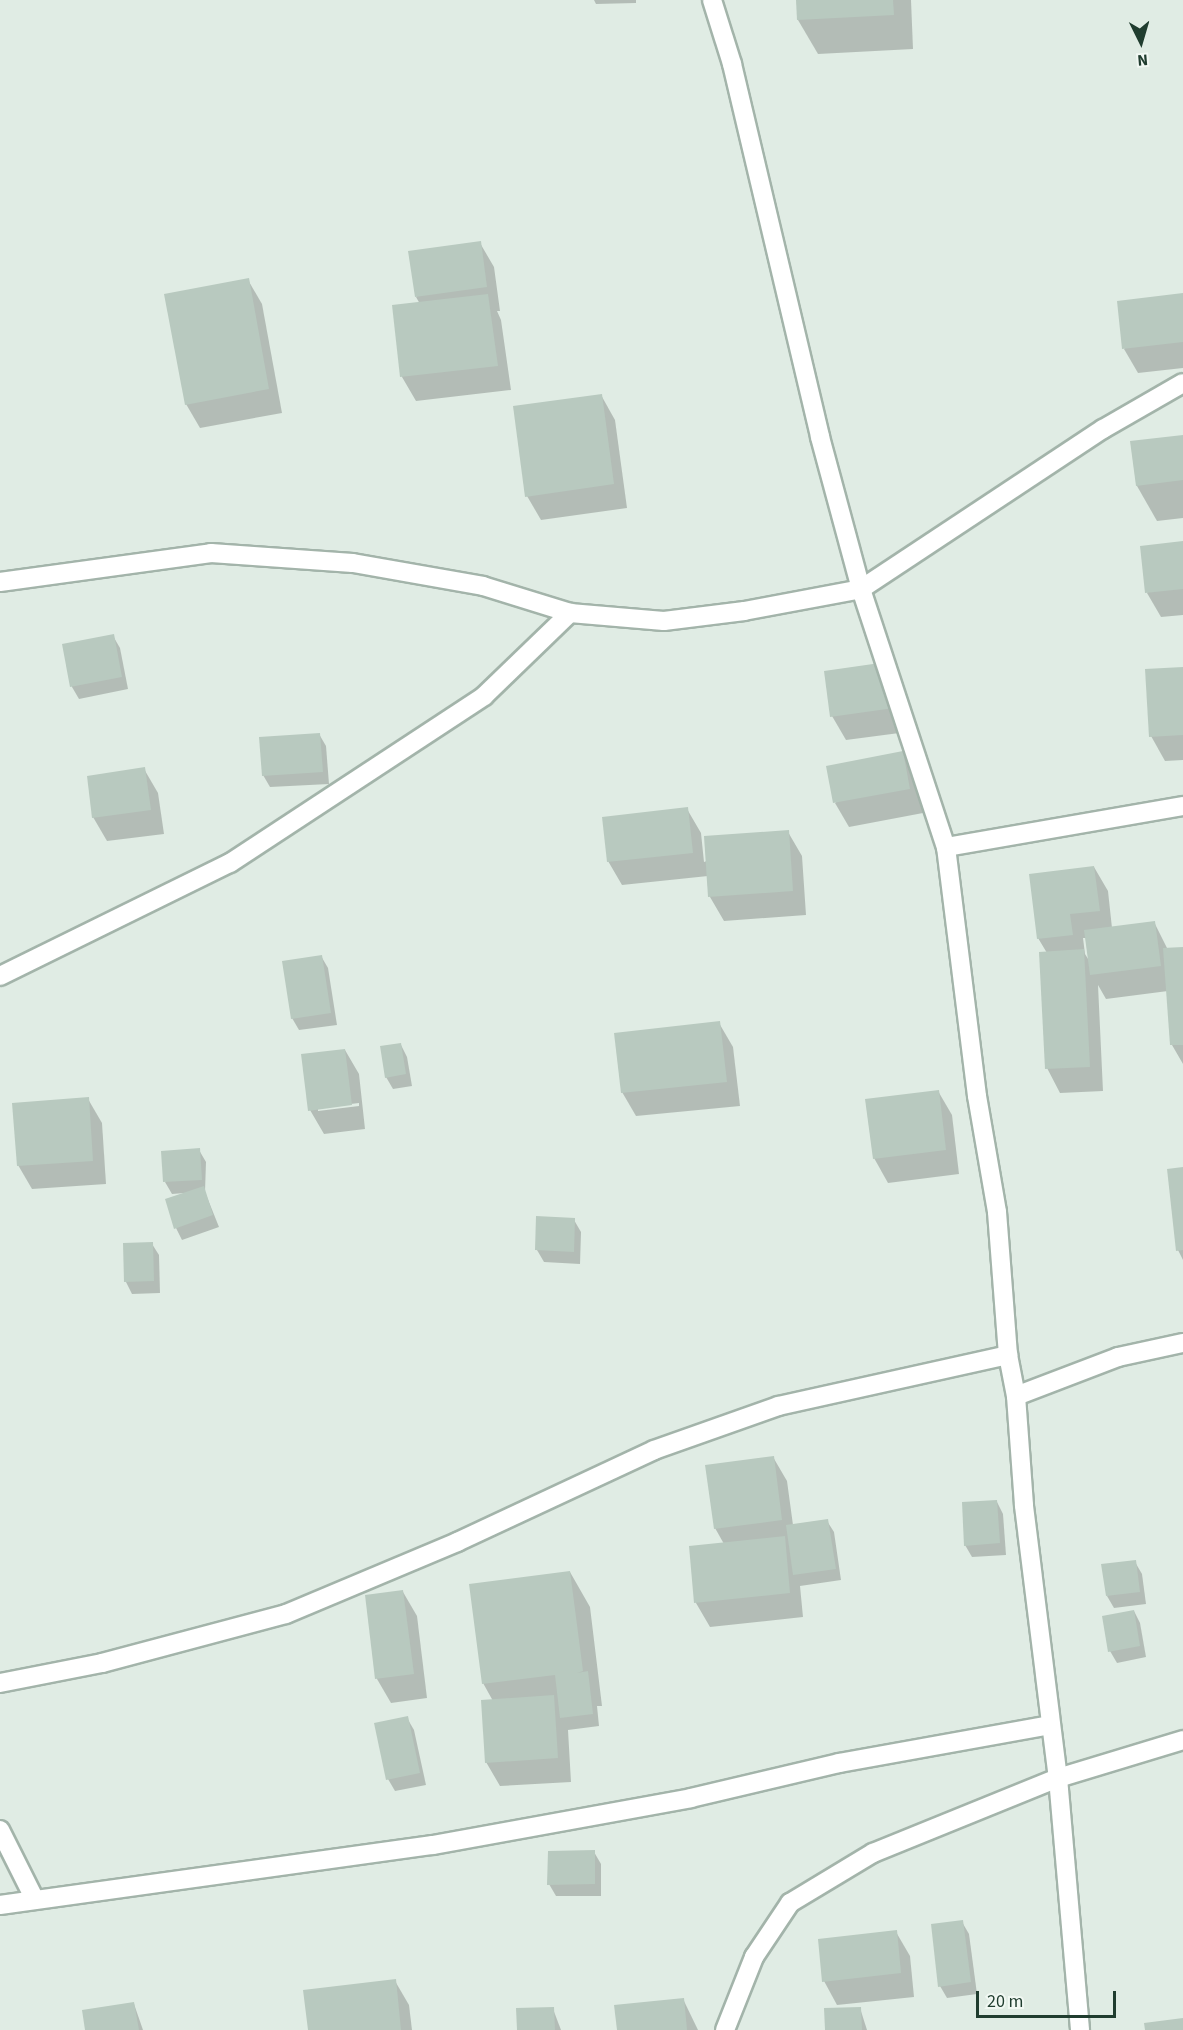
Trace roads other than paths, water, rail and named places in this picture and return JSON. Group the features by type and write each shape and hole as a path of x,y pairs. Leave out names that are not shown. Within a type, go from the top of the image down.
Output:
{"street":[{"path":"712,0 732,64 820,437 861,589 946,847 977,1096 997,1212 1008,1355 1016,1396 1024,1506 1058,1778 1080,2030"},
{"path":"0,582 211,553 353,563 483,586 570,613 664,621 861,589 1103,429 1183,383"},
{"path":"0,976 230,863 484,696 570,613"},
{"path":"946,847 1183,806"},
{"path":"1016,1396 1118,1356 1183,1343"},
{"path":"0,1683 102,1663 286,1614 457,1542 677,1442 778,1406 1008,1355"},
{"path":"0,1905 433,1845 679,1800 839,1762 1051,1725"},
{"path":"725,2030 754,1957 790,1903 873,1853 1058,1778 1183,1740"},
{"path":"0,1830 35,1900"}]}
